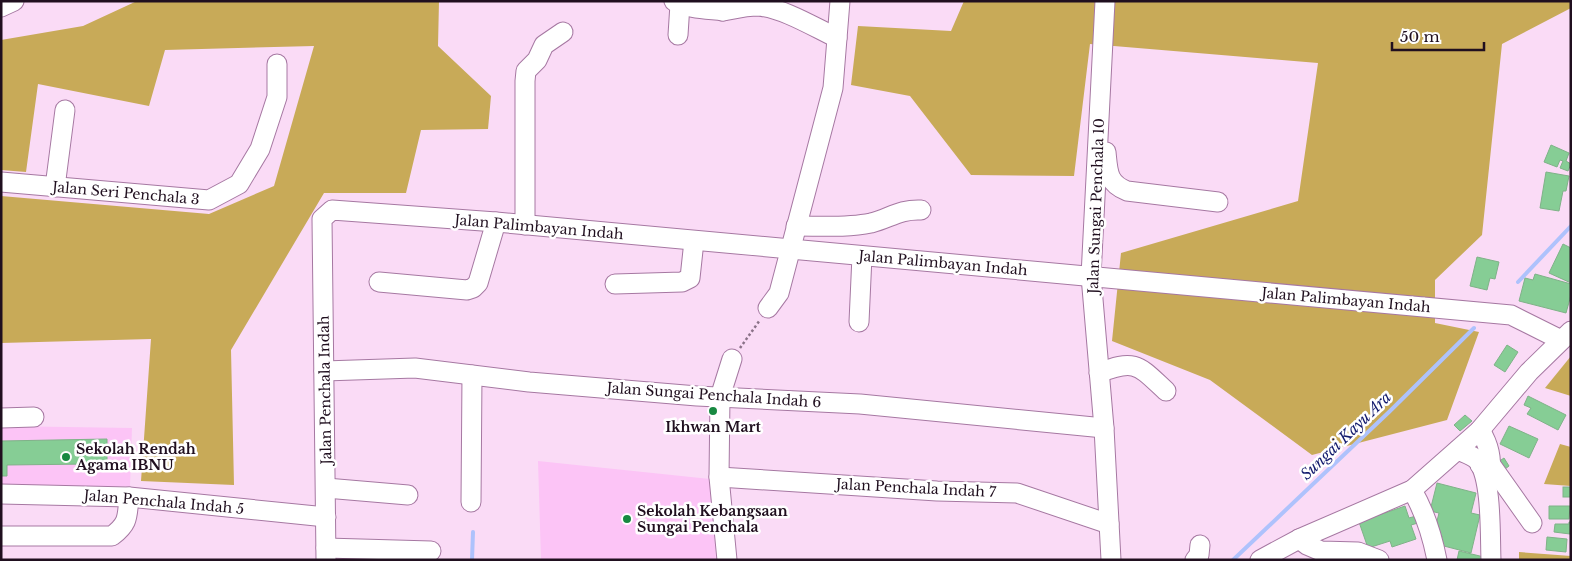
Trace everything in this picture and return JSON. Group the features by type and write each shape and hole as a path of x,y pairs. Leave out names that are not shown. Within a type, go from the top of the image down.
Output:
{"street":[{"path":"1,7 14,1"},
{"path":"768,308 779,293 833,88 840,1"},
{"name":"Jalan Sungai Penchala 10","path":"1105,1 1091,276 1104,428 1111,560"},
{"path":"678,35 677,3 743,7 760,6 795,17 837,38"},
{"path":"525,225 526,71 537,60 544,45 563,32"},
{"name":"Jalan Seri Penchala 3","path":"1,182 209,200 240,184 260,149 277,98 277,64"},
{"path":"55,187 65,110"},
{"path":"1098,128 1106,138 1105,150 1109,176 1118,188 1127,191 1218,202"},
{"path":"796,226 856,225 873,222 909,209 921,210"},
{"name":"Jalan Palimbayan Indah","path":"322,219 332,210 496,222 1510,315 1566,335"},
{"name":"Jalan Penchala Indah","path":"322,219 326,554"},
{"path":"378,282 467,290 473,288 478,283 496,222"},
{"path":"615,284 682,282 690,278 694,241"},
{"path":"859,322 862,256"},
{"path":"1260,560 1299,540 1412,490 1480,430 1529,372 1566,335"},
{"path":"727,560 719,477 720,397 732,359"},
{"path":"1099,373 1116,366 1135,365 1143,369 1166,391"},
{"name":"Jalan Sungai Penchala Indah 6","path":"324,371 415,368 529,382 720,397 860,404 1104,428"},
{"path":"470,502 472,375"},
{"path":"1,418 34,417"},
{"path":"1480,430 1487,441 1490,454 1486,465 1491,560"},
{"path":"1458,450 1486,465 1532,523"},
{"name":"Jalan Penchala Indah 7","path":"719,477 937,491 1017,493 1109,524"},
{"path":"326,488 408,495"},
{"path":"1412,490 1421,505 1428,523 1437,560"},
{"name":"Jalan Penchala Indah 5","path":"1,494 129,496 326,518"},
{"path":"1,536 112,536 122,528 127,517 129,496"},
{"path":"1299,540 1321,551 1358,552 1373,559"},
{"path":"326,554 431,551"}],"path":[{"path":"732,359 768,308"}],"shaded area":[{"path":"137,1 439,1 438,46 491,96 488,129 421,130 406,193 324,193 231,350 234,485 141,481 151,339 1,343 1,196 209,214 274,186 314,46 165,50 149,106 38,84 26,172 1,170 1,40 83,26"},
{"path":"964,1 1571,1 1571,8 1502,44 1482,235 1435,280 1435,323 1479,332 1447,420 1312,455 1210,380 1112,341 1121,253 1298,201 1318,63 1090,44 1074,176 971,175 910,96 851,85 858,26 951,31"},
{"path":"1571,356 1571,396 1545,388"},
{"name":"Sekolah Rendah Agama IBNU","path":"1,426 132,428 130,486 1,489"},
{"path":"1560,444 1571,447 1571,486 1544,484"},
{"name":"Sekolah Kebangsaan Sungai Penchala","path":"538,461 710,479 716,560 541,560"},
{"path":"1519,552 1571,556 1571,560 1519,560"}],"building":[{"path":"1551,145 1569,153 1566,161 1571,164 1568,171 1560,168 1563,161 1560,160 1557,167 1544,162"},
{"path":"1546,172 1569,176 1566,191 1563,191 1559,211 1540,208"},
{"path":"1563,244 1571,248 1571,283 1549,273"},
{"path":"1477,257 1499,262 1495,279 1490,278 1487,290 1470,286"},
{"path":"1535,274 1571,284 1571,295 1566,313 1519,301 1525,278 1533,280"},
{"path":"1507,345 1518,352 1505,372 1494,365"},
{"path":"1528,396 1566,415 1558,430 1527,414 1531,408 1524,405"},
{"path":"1465,415 1472,421 1460,431 1454,425"},
{"path":"1509,426 1538,439 1529,458 1500,444"},
{"path":"107,439 107,464 94,464 94,472 88,472 88,464 7,465 7,476 1,476 1,441"},
{"path":"1504,458 1509,466 1501,472 1495,464"},
{"path":"1437,483 1476,493 1471,513 1480,515 1471,553 1440,545 1442,536 1434,533 1439,513 1430,511"},
{"path":"1563,487 1571,487 1571,497 1563,497"},
{"path":"1405,506 1409,518 1416,516 1418,523 1411,525 1416,539 1392,547 1390,541 1368,548 1359,522"},
{"path":"1549,506 1570,506 1569,519 1549,519"},
{"path":"1571,522 1570,534 1554,532 1555,524 1569,524"},
{"path":"1547,537 1567,539 1566,552 1546,550"},
{"path":"1459,551 1484,557 1483,560 1457,560"}],"waterway":[{"name":"Sungai Kayu Ara","path":"1518,282 1571,226"},
{"name":"Sungai Kayu Ara","path":"1233,560 1389,412 1474,328"},
{"path":"472,560 473,532"}],"place":[{"name":"Ikhwan Mart","path":"713,411"},
{"name":"Sekolah Rendah Agama IBNU","path":"66,457"},
{"name":"Sekolah Kebangsaan Sungai Penchala","path":"627,519"}]}
